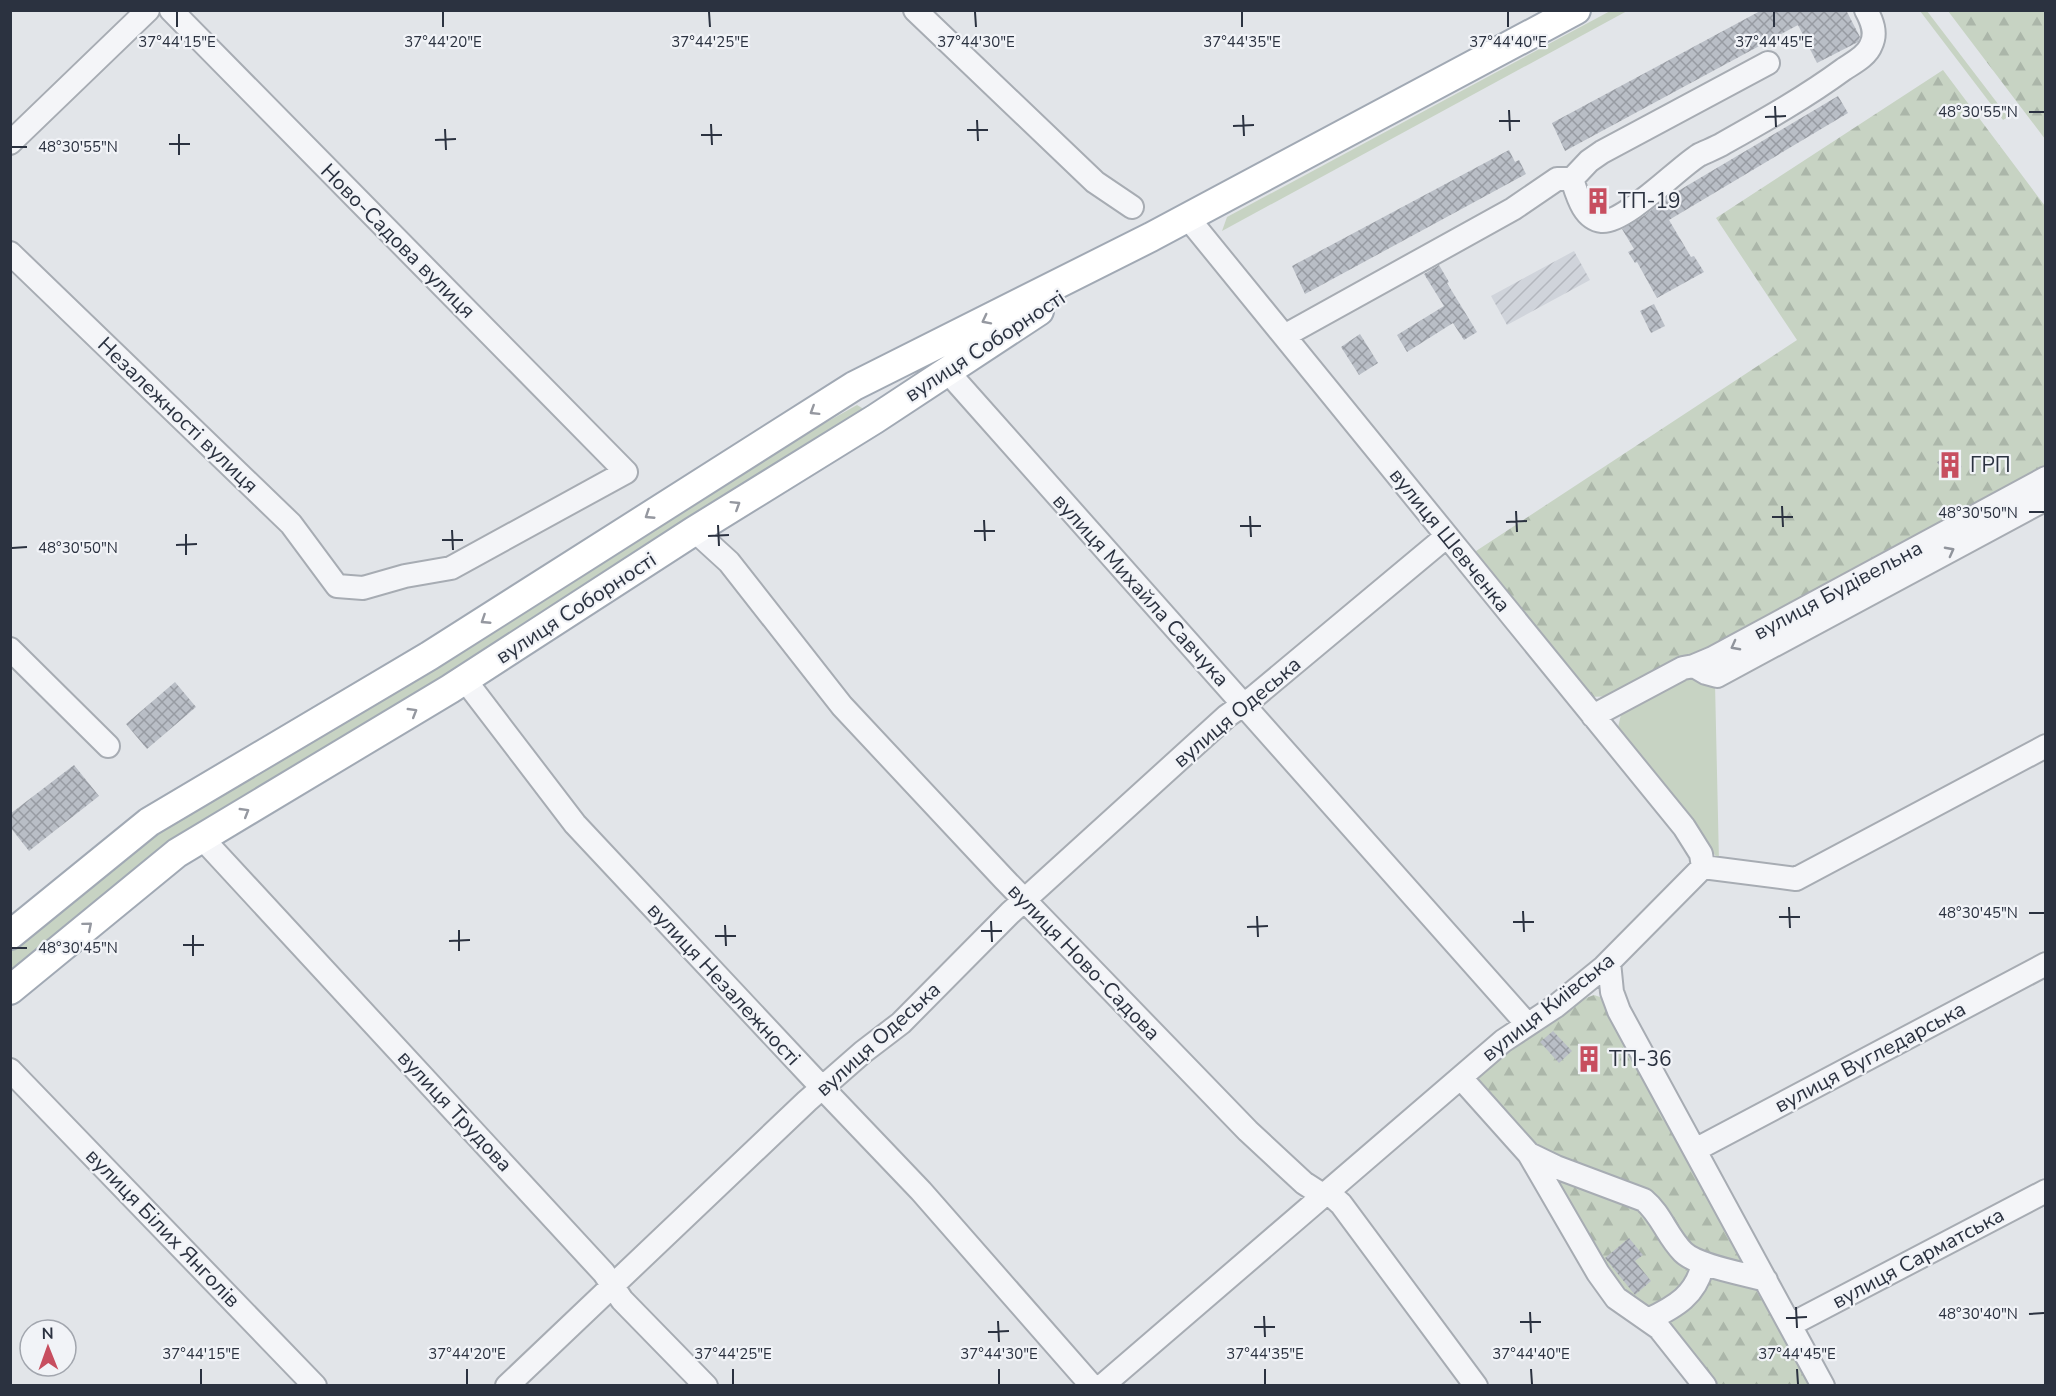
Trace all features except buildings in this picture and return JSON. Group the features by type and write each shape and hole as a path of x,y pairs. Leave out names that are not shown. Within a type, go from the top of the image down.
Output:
{"main road":[{"name":"вулиця Соборності","path":"10,935 149,822 429,656 854,386 1188,218 1576,10"},
{"name":"вулиця Соборності","path":"10,990 177,853 465,680 695,531 875,419 1151,237"}],"street":[{"path":"10,143 148,10"},
{"name":"Ново-Садова вулиця","path":"171,10 626,472 451,568 405,576 363,588 337,586"},
{"path":"915,10 1095,182 1132,207"},
{"path":"1572,179 1580,203 1591,217 1600,221 1608,221 1642,201 1698,156 1778,112 1863,56 1871,46 1874,33 1872,21 1866,10"},
{"path":"1284,336 1513,209 1557,180 1572,179 1589,161 1602,152 1768,63"},
{"name":"вулиця Шевченка","path":"1188,218 1695,842 1701,854 1703,867"},
{"name":"Незалежності вулиця","path":"10,253 291,524 337,586"},
{"name":"вулиця Михайла Савчука","path":"947,371 1527,1024"},
{"name":"вулиця Будівельна","path":"1593,716 1683,668 1694,666 2046,478"},
{"name":"вулиця Будівельна","path":"1694,666 1717,676 2046,499"},
{"name":"вулиця Ново-Садова","path":"695,531 729,562 842,706 1024,901 1248,1131 1304,1183 1332,1196 1341,1204 1476,1386"},
{"name":"вулиця Одеська","path":"507,1386 822,1088 902,1023 1024,901 1228,715 1447,536"},
{"path":"10,649 108,746"},
{"name":"вулиця Незалежності","path":"465,680 575,824 921,1191 1092,1386"},
{"path":"1703,867 1796,879 2046,746"},
{"name":"вулиця Трудова","path":"202,838 604,1273 622,1300 706,1386"},
{"name":"вулиця Київська","path":"1102,1386 1503,1041 1556,1006 1609,963 1703,867"},
{"path":"1609,963 1612,992 1619,1011 1823,1386"},
{"name":"вулиця Вугледарська","path":"1695,1150 2046,964"},
{"name":"вулиця Білих Янголів","path":"10,1070 315,1386"},
{"path":"1461,1078 1529,1154 1598,1273 1616,1298 1659,1328 1705,1386"},
{"path":"1529,1154 1556,1167 1644,1200 1653,1208 1685,1254 1703,1263 1766,1280"},
{"name":"вулиця Сарматська","path":"1790,1325 2046,1191"},
{"path":"1648,1320 1684,1300 1697,1282 1703,1263"}],"shaded area":[{"path":"1574,251 1590,280 1507,325 1491,296"}],"green space":[{"path":"1612,10 1627,11 1222,231 1227,217"},
{"path":"1920,11 1927,11 2008,117 2003,120"},
{"path":"1948,11 2045,11 2045,139"},
{"path":"1943,70 2045,206 2045,469 1700,655 1614,696 1589,697 1473,553 1797,340 1716,218"},
{"path":"857,405 864,412 11,976 11,949 157,827 678,506"},
{"path":"1689,674 1715,683 1719,862 1705,838 1617,732 1622,710"},
{"path":"1594,995 1603,998 1815,1385 1710,1385 1619,1296 1473,1077 1509,1046"}],"place":[{"name":"ТП-19","path":"1598,201"},
{"name":"ГРП","path":"1950,465"},
{"name":"ТП-36","path":"1589,1059"}]}
